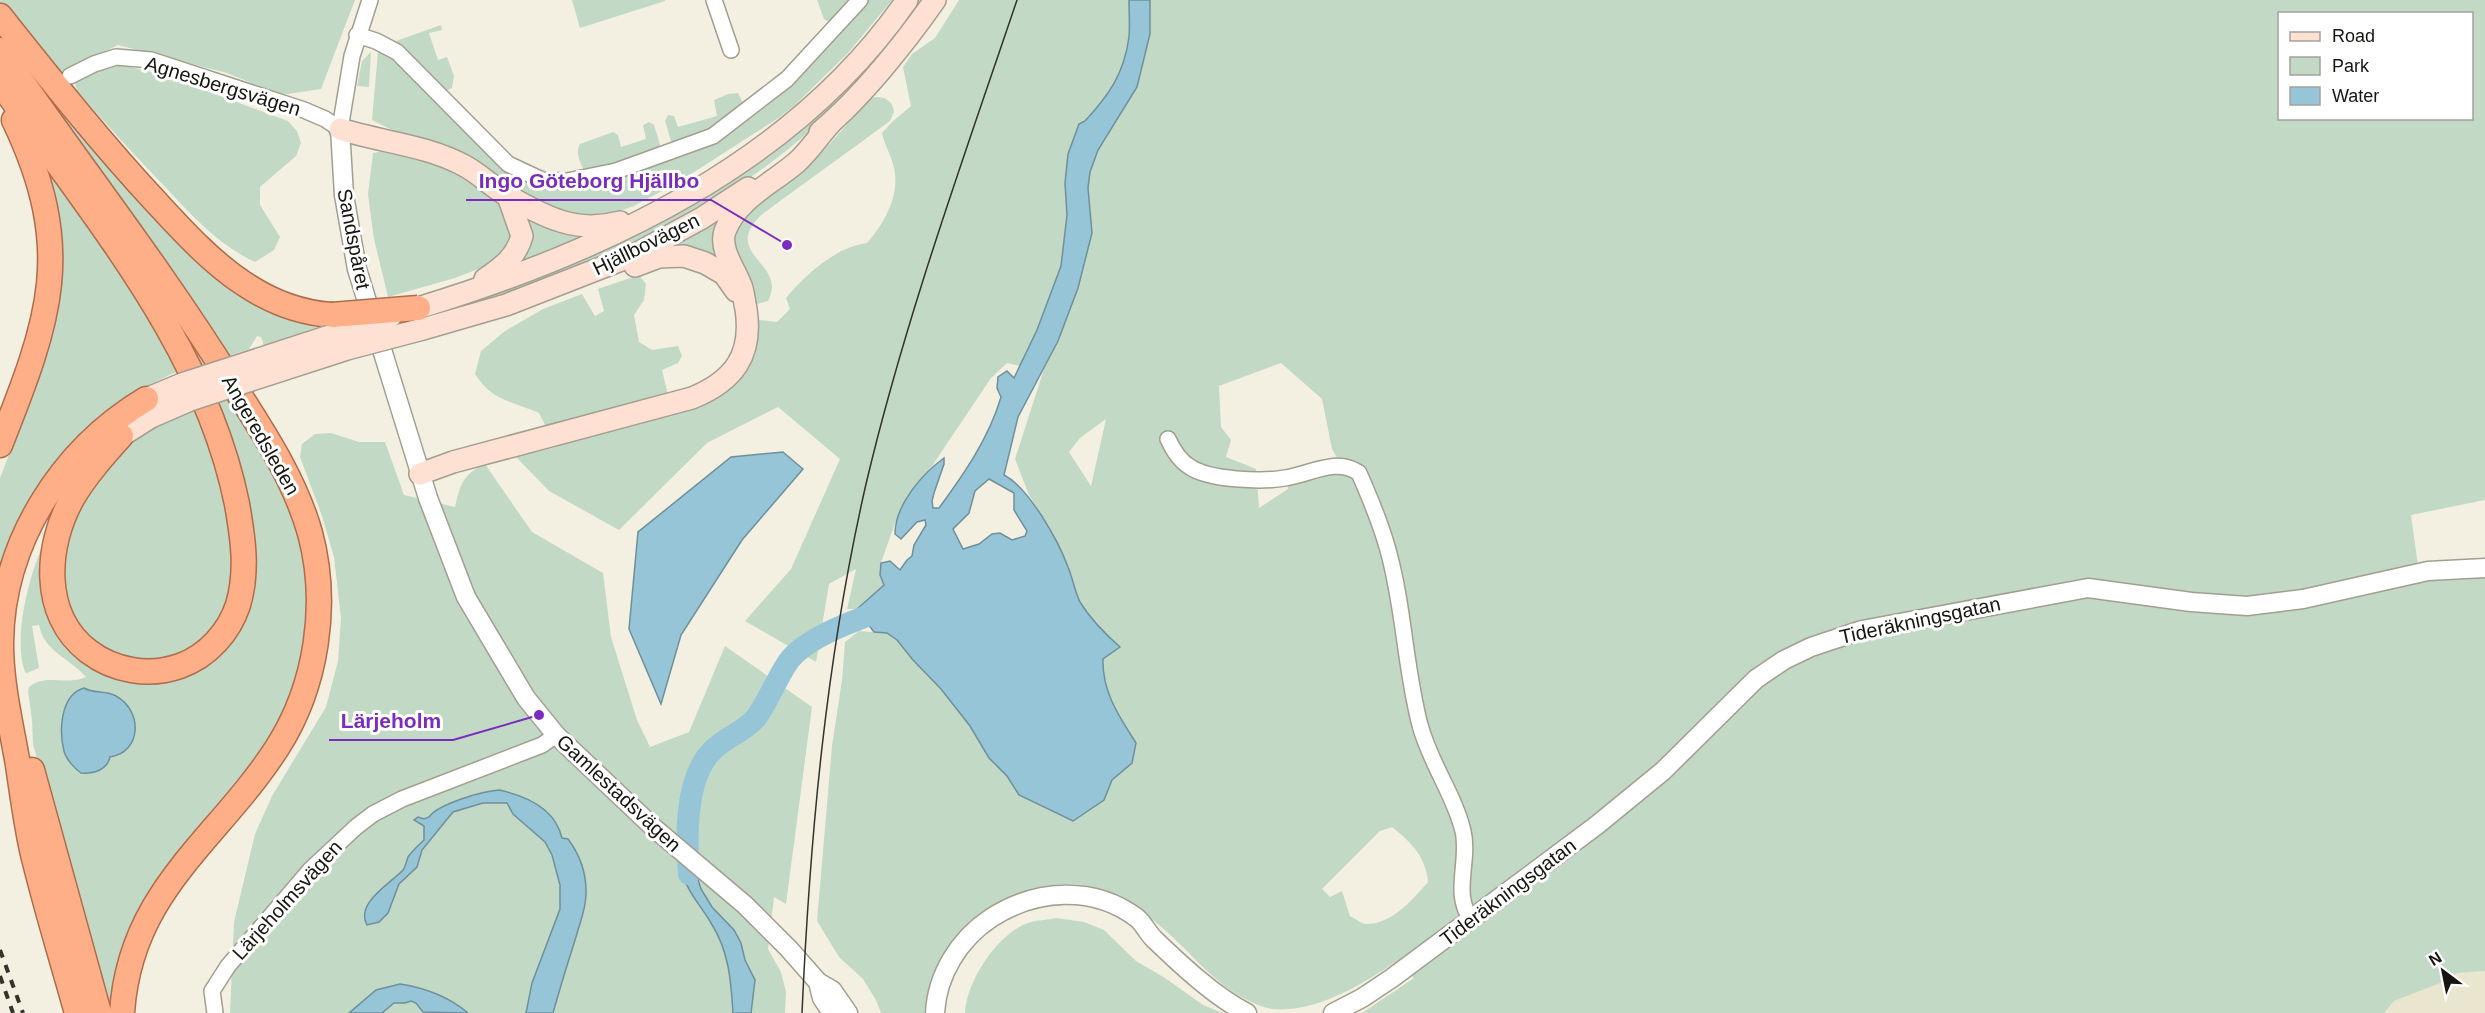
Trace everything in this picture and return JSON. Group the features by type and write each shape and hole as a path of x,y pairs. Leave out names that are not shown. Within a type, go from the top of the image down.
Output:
{"highway":[{"path":"0,16 102,142 170,217 240,282 293,309 332,315 420,319"},
{"name":"Angeredsleden","path":"0,50 212,350 259,424 297,496 310,536 318,582 317,626 312,664 297,710 265,766 177,870 153,907 136,948 122,1013"},
{"path":"0,82 130,264 188,365 210,415 234,488 243,547 244,568 241,596 230,624 213,645 188,663 171,669 149,672 132,671 116,667 95,656 81,645 62,620 54,594 53,558 65,514 89,474 120,436"},
{"path":"0,98 12,116 36,172 48,221 51,266 46,310 35,351 0,445"},
{"path":"32,849 7,712 2,661 2,618 12,569 37,510 63,472 104,428 146,399"},
{"path":"99,1013 23,738 15,698 12,648 20,587 39,531 67,485 95,456 120,436"},
{"path":"0,737 76,1013"}],"main road":[{"name":"Hjällbovägen","path":"420,319 456,296 561,259 666,209 758,150 794,123 842,77 872,45 907,0"},
{"name":"Hjällbovägen","path":"420,319 506,305 634,255 702,218 773,171 830,124 916,28 935,0"},
{"path":"420,474 453,462 653,409 709,391 725,380 744,352 748,331 742,286 726,250 724,232 732,216 749,199 798,161 830,124"},
{"path":"340,129 425,150 464,165 508,196 539,214 582,227 617,223 666,209"},
{"path":"456,296 498,270 515,254 522,236 508,196"},
{"path":"506,305 575,289 659,257 684,256 705,263 724,274 735,290 744,297"},
{"path":"146,399 186,392 420,319"},
{"path":"120,436 186,392"}],"street":[{"name":"Sandspåret","path":"370,0 357,35 344,93 340,129 344,195 357,269 420,474"},
{"path":"714,0 731,50"},
{"path":"357,35 376,41 397,52 508,164 542,180 567,181 616,171 712,136 787,79 860,0"},
{"name":"Agnesbergsvägen","path":"70,76 94,64 116,57 151,60 304,110 325,118 340,129"},
{"path":"1168,439 1182,461 1202,473 1238,478 1284,478 1337,465 1349,466 1359,473 1388,550 1407,668 1421,728 1427,748 1456,807 1464,834 1466,860 1462,906 1471,920"},
{"name":"Gamlestadsvägen","path":"420,474 441,539 466,597 526,698 556,735 597,776 745,905 818,982 832,990 849,1013"},
{"name":"Tideräkningsgatan","path":"1333,1013 1362,998 1471,920 1597,825 1663,771 1756,679 1784,660 1837,638 1892,624 2088,588 2191,602 2255,605 2303,599 2428,571 2485,568"},
{"name":"Lärjeholmsvägen","path":"214,1013 212,991 228,966 310,870 356,826 402,799 542,745 556,735"},
{"path":"935,1013 938,993 945,973 955,953 966,939 997,914 1025,901 1060,894 1101,899 1118,905 1137,918 1152,937 1206,984 1247,1013"},
{"path":"947,1013 949,997 956,977 973,949 1010,919 1028,912 1062,905 1100,910 1152,937"},
{"name":"Gamlestadsvägen","path":"818,982 822,998 832,1013"}],"shaded area":[{"path":"2485,971 2485,1013 2384,1013 2394,1001 2448,980 2457,973"}],"green space":[{"path":"0,0 355,0 321,89 281,95 227,73 118,45 50,78 0,9"},
{"path":"572,0 665,0 665,1 580,28"},
{"path":"817,0 853,0 831,23 824,19"},
{"path":"868,0 892,0 848,53 796,104 780,117 677,183 634,206 611,214 595,217 560,215 448,149 390,129 372,120 378,52 380,51 391,55 528,181 688,153 844,29"},
{"path":"916,0 927,0 874,63 818,123 790,148 727,193 622,251 552,280 434,317 433,314 689,206"},
{"path":"959,0 1129,0 1127,50 1114,84 1085,121 1079,124 1065,183 1067,215 1061,266 1037,330 1020,366 1007,363 991,378 932,466 907,498 895,523 881,563 885,585 857,609 847,609 856,569 829,584 816,662 745,621 791,569 840,459 778,407 707,443 619,530 549,491 516,457 556,447 539,413 496,395 488,390 475,374 481,351 505,331 543,309 582,294 595,316 604,311 598,289 639,275 646,284 644,300 634,315 639,342 652,350 678,346 682,356 678,363 662,370 670,403 706,392 753,347 759,320 777,322 790,309 786,298 803,280 833,256 867,243 879,228 892,202 895,183 893,163 882,133 911,106 903,67 912,54 935,38"},
{"path":"1150,0 2485,0 2485,500 2411,515 2418,566 2485,562 2485,971 2457,973 2448,980 2394,1001 2384,1013 1362,1013 1414,978 1396,962 1368,980 1322,1002 1305,1007 1272,1009 1248,1000 1225,986 1167,932 1126,901 1105,891 1083,885 1060,884 1035,889 1007,900 988,910 961,932 944,959 928,1013 881,1013 863,979 839,957 817,921 832,746 845,642 859,631 887,633 897,640 941,689 970,726 989,758 1007,776 1019,795 1104,800 1112,780 1132,763 1136,743 1113,703 1103,671 1103,659 1119,646 1099,629 1080,601 1068,566 1051,529 1029,495 1015,459 1044,369 1058,341 1092,233 1088,188 1090,172 1098,150 1137,87 1150,34","holes":["1281,363 1322,399 1332,449 1340,463 1287,478 1288,489 1259,508 1256,469 1226,457 1231,440 1221,427 1219,386","1106,419 1091,486 1069,452 1080,438","1392,827 1411,844 1421,858 1428,882 1409,903 1393,915 1376,923 1365,924 1350,916 1342,891 1330,897 1322,889 1380,831"]},
{"path":"441,25 442,30 429,33 438,60 447,57 454,76 452,88 446,91 396,41"},
{"path":"0,33 191,246 323,325 264,346 261,337 257,336 249,349 228,356"},
{"path":"371,52 369,87 357,86 362,61"},
{"path":"120,65 157,73 288,121 297,131 301,143 296,156 260,187 260,205 280,237 274,250 255,262 230,248 177,200 77,91 75,83 91,74"},
{"path":"738,93 744,105 710,131 673,143 671,141 665,121 668,115 674,116 678,127 717,116 714,100 728,94"},
{"path":"875,97 886,99 892,105 894,112 890,121 765,212 752,226 748,238 750,248 770,277 772,288 768,301 757,304 730,241 746,212 791,179 825,149 870,99"},
{"path":"649,122 654,125 661,148 596,172 586,172 579,158 580,144 613,132 618,135 621,147 646,139 643,125"},
{"path":"385,151 416,157 448,169 486,193 507,210 515,232 499,261 455,278 388,297 374,239 368,194 373,153"},
{"path":"51,177 126,282 181,370 147,386 116,405 89,426 66,449 45,475 27,504 12,537 0,573 0,478 42,369 53,334 59,298 62,262 60,228 49,178"},
{"path":"523,212 586,236 520,262"},
{"path":"720,221 723,265 671,248"},
{"path":"155,284 276,473 299,528 309,580 304,660 278,729 236,787 171,861 151,891 113,1009 107,1013 33,744 28,691 29,687 42,681 86,677 46,642 39,625 32,626 39,668 25,672 21,640 22,621 35,566 47,535 65,640 183,675 252,578","holes":["88,690 116,696 128,707 131,743 118,755 76,769 67,753 62,737 67,702"]},
{"path":"200,408 214,449 236,553 226,610 208,638 173,658 140,662 107,651 84,633 70,612 63,583 65,552 77,505 127,444 157,425"},
{"path":"331,433 359,442 385,442 404,495 455,507 467,476 485,464 532,532 603,573 611,637 637,720 650,747 689,732 725,646 812,707 786,904 774,897 768,949 781,972 786,992 785,1013 230,1013 234,922 255,834 272,796 326,707 338,661 341,618 334,557 322,516 300,457 302,444 315,434"},
{"path":"1056,918 1084,922 1104,930 1136,961 1203,1005 1223,1013 965,1013 971,987 977,974 985,960 1005,937 1028,923"}],"water":[{"path":"1129,0 1150,0 1150,34 1137,87 1098,150 1090,172 1088,188 1092,233 1078,288 1058,341 1018,417 1004,475 1023,491 1042,516 1063,556 1080,602 1098,626 1120,647 1103,659 1103,671 1113,703 1136,743 1132,763 1112,780 1104,800 1073,821 1019,795 1007,776 989,758 970,726 941,689 897,640 887,633 874,632 857,609 884,585 880,575 881,563 890,561 900,570 912,556 914,545 926,525 925,520 917,522 901,539 895,534 900,512 911,491 944,458 932,501 933,508 939,508 966,469 990,427 1001,397 997,388 998,377 1007,371 1014,378 1037,330 1061,266 1067,215 1065,183 1068,154 1079,124 1085,121 1101,102 1119,73 1129,37","holes":["989,479 1014,493 1014,510 1027,531 1025,536 1012,540 1000,533 992,534 979,544 963,549 953,529 969,513 975,491"]},
{"path":"783,452 803,469 742,540 681,635 661,704 629,629 638,532 731,457"},
{"path":"84,688 112,694 125,703 131,711 135,730 133,739 121,754 110,757 103,768 95,772 81,773 64,751 62,724 70,698"},
{"path":"499,790 529,800 546,811 553,819 562,838 568,839 572,845 583,870 586,884 584,908 553,1013 526,1013 532,983 560,909 560,885 552,855 545,842 513,814 507,803 483,803 453,812 422,850 417,867 399,884 388,913 379,922 367,925 365,917 366,909 376,894 403,870 408,857 424,840 424,826 414,820 418,817 424,819 429,817 441,807 461,799"},
{"path":"681,866 696,873 701,889 712,907 734,930 741,943 745,960 755,980 751,1013 733,1013 730,978 722,944 689,890"},
{"path":"400,984 436,994 453,1002 468,1013 423,1012 416,1003 411,1001 394,1003 382,1013 349,1013 376,990"}],"waterway":[{"path":"689,874 688,826 692,792 703,763 712,751 756,718 788,662 796,653 821,636 892,607"}],"tram line":[{"path":"802,1013 805,946 822,747 840,615 866,484 898,361 1017,0"}],"railway":[{"path":"0,950 23,1013"},
{"path":"0,976 13,1013"}],"place":[{"name":"Ingo Göteborg Hjällbo","path":"787,245"},
{"name":"Lärjeholm","path":"539,715"}]}
